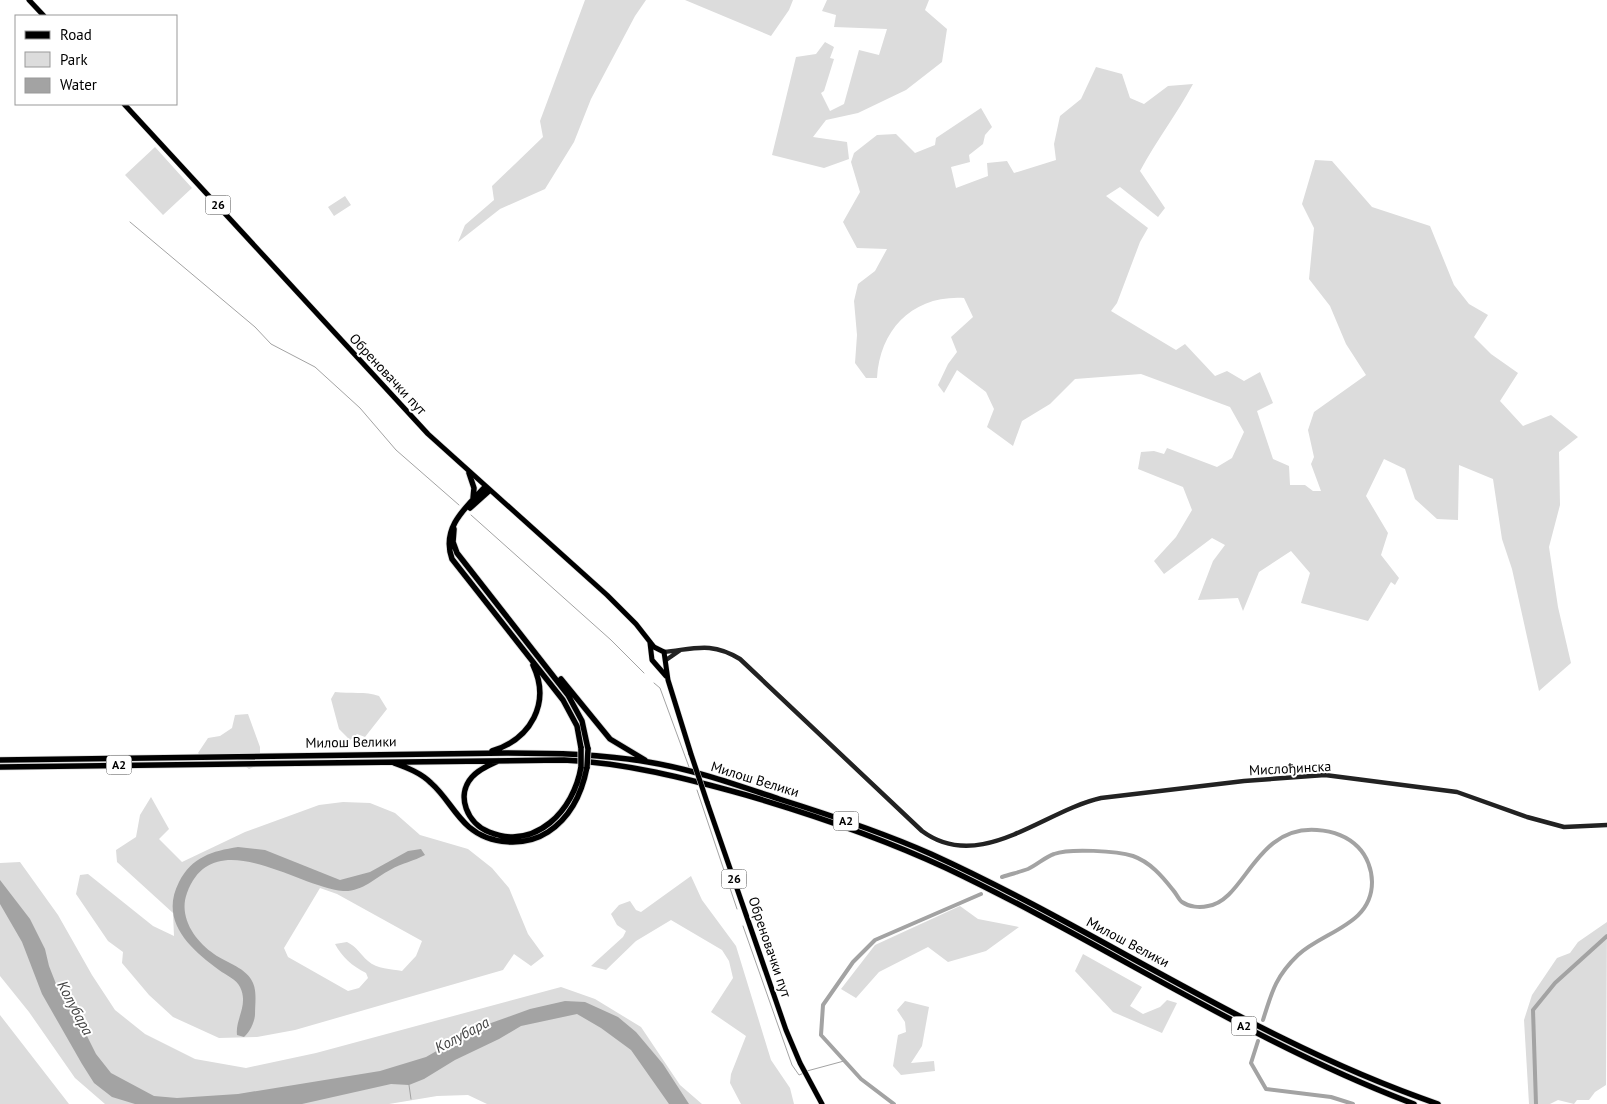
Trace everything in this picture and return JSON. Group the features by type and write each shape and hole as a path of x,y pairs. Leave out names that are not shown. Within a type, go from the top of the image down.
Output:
{"highway":[{"path":"469,473 474,488 473,499"},
{"path":"487,489 473,499 451,528 448,540 450,554 462,575 568,708 585,748"},
{"path":"390,761 426,778 462,820 476,832 498,841 513,842 537,838 562,821 579,795 585,748 579,714 568,694 544,662 454,548 452,537 456,524 487,489"},
{"path":"485,753 515,741 525,732 535,718 540,699 540,684 527,655"},
{"path":"544,662 552,668 610,739 649,762"},
{"name":"Милош Велики","path":"0,760 485,753 582,754 649,762 779,798 919,849 1064,921 1306,1050 1378,1082 1438,1104"},
{"path":"503,759 484,768 473,776 468,782 464,798 467,813 476,824 489,832 504,836 532,834 555,820 574,794 584,767"},
{"name":"Милош Велики","path":"0,767 503,759 584,761 674,775 786,808 874,838 946,868 1008,899 1271,1040 1355,1080 1414,1104"}],"main road":[{"path":"29,0 43,15"},
{"name":"Обреновачки пут","path":"125,105 408,413 469,473 618,604 650,642 661,652"},
{"name":"26","path":"650,642 653,662 658,665"},
{"name":"Мислођинска","path":"661,652 712,648 740,659 906,817 935,840 950,846 964,847 984,844 1005,837 1083,803 1101,798 1320,775 1453,791 1527,817 1564,827 1607,825"},
{"path":"658,665 682,649"},
{"path":"652,656 661,652"},
{"name":"26","path":"661,652 665,661"},
{"name":"Обреновачки пут","path":"665,661 668,680 706,802 786,1030 804,1072 822,1104"},
{"name":"Обреновачки пут","path":"658,665 668,680"}],"green space":[{"path":"585,0 646,0 635,16 591,99 574,142 545,189 500,209 458,242 465,225 494,200 492,186 543,137 540,121"},
{"path":"685,0 793,0 789,10 771,36"},
{"path":"827,0 929,0 925,10 947,29 942,62 906,90 858,113 826,120 813,137 847,142 849,159 824,168 772,155 796,57 816,54 825,42 834,47 830,58 834,59 824,91 821,93 830,111 844,104 859,50 879,55 887,29 834,27 836,15 822,11"},
{"path":"1096,67 1122,74 1130,98 1144,104 1168,86 1193,84 1140,171 1165,208 1158,217 1120,187 1106,196 1148,228 1140,242 1117,303 1111,311 1176,350 1185,344 1215,376 1227,371 1244,381 1260,372 1273,403 1257,411 1273,459 1289,466 1290,485 1305,485 1313,491 1321,491 1311,464 1314,457 1308,430 1314,412 1366,375 1346,344 1330,306 1309,279 1314,228 1302,204 1315,160 1332,161 1372,207 1430,226 1454,285 1469,304 1488,315 1474,337 1491,354 1518,373 1500,401 1523,426 1551,415 1578,437 1559,452 1560,505 1549,547 1558,607 1571,663 1539,691 1512,569 1502,539 1493,479 1459,465 1458,520 1437,519 1415,499 1405,469 1384,459 1366,496 1388,533 1381,555 1399,578 1395,585 1391,582 1368,621 1301,603 1310,573 1291,551 1259,572 1243,611 1238,598 1198,600 1213,561 1225,545 1212,538 1164,574 1154,561 1176,537 1192,510 1183,487 1138,469 1141,452 1154,451 1164,454 1167,448 1217,467 1232,458 1244,432 1230,407 1141,374 1075,379 1050,404 1022,421 1013,446 987,427 994,409 986,392 957,370 944,393 938,385 948,364 957,352 951,337 973,317 964,298 929,302 902,318 892,330 885,344 877,378 866,378 855,363 857,335 854,301 858,284 875,271 887,249 857,248 843,222 860,192 851,162 854,153 877,135 896,134 915,153 935,145 936,138 981,108 992,127 985,135 983,144 969,155 970,162 951,167 956,188 988,176 987,163 1007,161 1014,173 1056,160 1054,144 1060,116 1081,99"},
{"path":"155,147 192,188 163,215 125,175"},
{"path":"345,196 351,205 334,216 328,207"},
{"path":"335,692 379,696 387,709 365,737 357,734 350,740 339,729 331,699"},
{"path":"248,714 260,747 260,764 249,769 236,760 222,757 206,761 198,753 208,738 220,736 232,728 235,715"},
{"path":"151,797 169,829 159,839 182,862 245,832 319,805 343,802 370,803 395,813 420,835 468,849 492,868 509,888 528,934 544,956 531,966 514,954 503,970 295,1030 257,1037 219,1038 173,1017 149,995 122,963 123,952 108,941 76,894 80,875 88,874 153,926 174,936 173,913 117,862 116,850 136,837 140,815","holes":["320,888 337,894 422,941 416,956 402,971 372,964 347,942 335,944 344,957 366,973 368,978 359,988 348,991 288,957 284,948"]},
{"path":"20,862 58,915 92,975 115,1010 145,1034 195,1059 246,1068 316,1053 561,987 595,999 641,1027 680,1085 702,1104 487,1104 468,1095 437,1096 389,1104 105,1104 75,1078 29,1012 0,976 0,863"},
{"path":"691,876 702,900 736,946 771,1060 790,1088 794,1104 741,1104 730,1083 731,1074 746,1036 711,1012 733,978 729,961 722,950 671,920 636,941 606,970 591,966 623,937 626,931 617,925 611,914 619,905 630,901 636,910 641,912"},
{"path":"960,906 978,919 1019,927 986,951 948,962 928,947 879,972 856,998 841,989 875,945"},
{"path":"1607,922 1606,1085 1595,1092 1589,1100 1577,1100 1574,1104 1558,1100 1550,1104 1529,1104 1524,1020 1532,995 1557,958 1570,953 1578,942"},
{"path":"1083,954 1142,987 1130,1006 1143,1014 1160,1007 1167,1000 1177,1003 1162,1033 1113,1012 1075,971"},
{"path":"905,1001 929,1007 922,1046 911,1063 934,1061 935,1071 901,1075 893,1066 898,1035 906,1032 905,1022 897,1010"},
{"path":"0,1015 69,1104 0,1104"}],"water":[{"path":"238,847 265,850 340,880 370,872 408,851 421,849 425,855 394,868 362,887 350,891 324,887 258,864 236,860 216,862 199,872 187,893 185,911 187,919 190,928 207,949 246,973 253,983 255,1017 244,1037 237,1035 243,1000 239,984 208,962 188,943 175,921 173,909 174,896 179,882 190,867 211,853"},
{"path":"0,880 30,919 45,949 58,989 70,1009 86,1026 87,1036 96,1054 111,1073 154,1096 177,1098 238,1094 380,1071 426,1057 477,1028 530,1009 565,1001 585,1002 618,1017 636,1032 663,1064 689,1104 669,1104 631,1050 601,1028 577,1014 521,1026 455,1060 424,1079 409,1085 391,1084 302,1104 135,1104 112,1097 94,1083 42,994 22,942 0,904"}],"waterway":[{"path":"130,222 255,327 271,344 315,367 360,408 396,450 459,505"},
{"path":"471,515 611,640 644,673"},
{"path":"654,683 660,688 689,767"},
{"path":"697,790 737,909"},
{"path":"1002,877 1028,869 1051,855 1061,852 1094,851 1116,853 1133,856 1150,866 1185,904 1205,907 1221,901 1232,891 1253,864 1279,839 1296,832 1317,830 1344,837 1358,847 1368,863 1372,882 1370,896 1364,908 1355,918 1309,947 1291,963 1276,984 1263,1020"},
{"path":"894,1104 861,1079 821,1035 823,1005 853,962 875,940 981,894"},
{"path":"743,926 792,1065 799,1075 804,1073"},
{"path":"1536,1104 1533,1010 1555,983 1607,936"},
{"path":"1258,1041 1251,1063 1266,1089 1331,1097 1353,1104"},
{"path":"807,1071 844,1061"},
{"path":"409,1085 411,1099"}],"water label":[{"name":"Колубара","path":"75,1008"},
{"name":"Колубара","path":"462,1035"}]}
